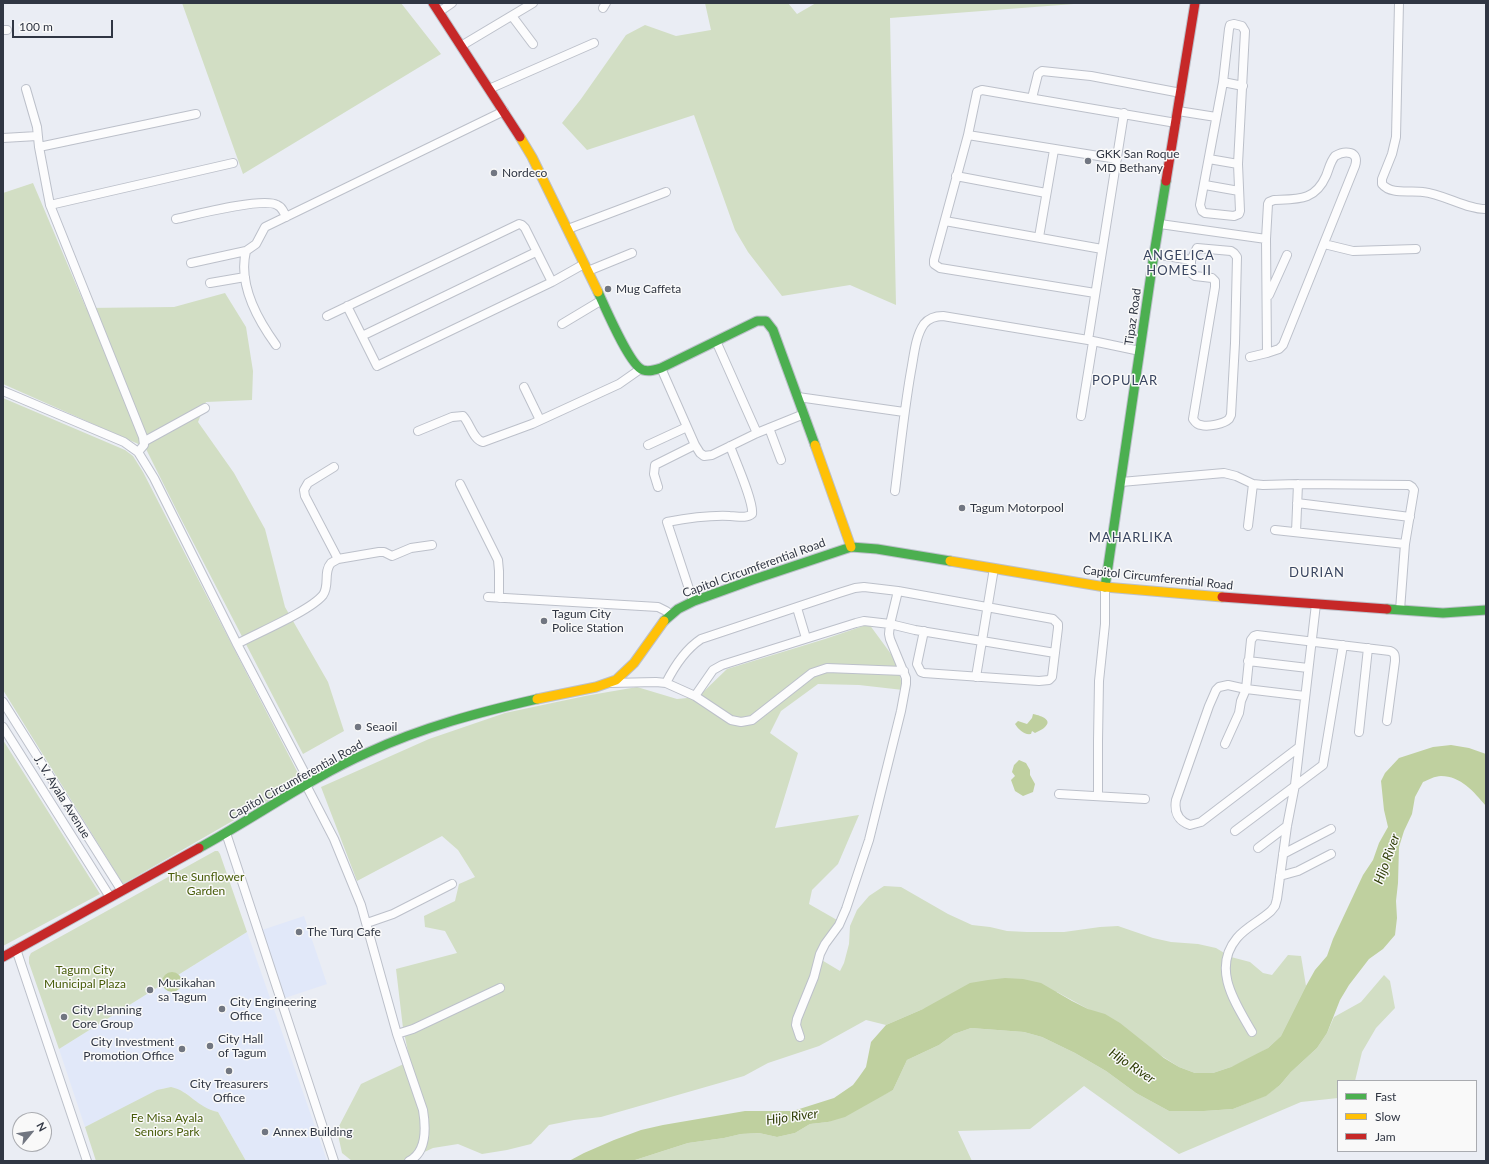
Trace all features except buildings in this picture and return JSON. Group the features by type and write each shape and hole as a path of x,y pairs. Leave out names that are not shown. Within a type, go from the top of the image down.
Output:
{"main road":[{"path":"433,3 490,89 532,157 630,357 639,370 645,372 661,368 757,321 766,321 773,330 851,548"},
{"name":"Tipaz Road","path":"1105,587 1154,254 1195,3"},
{"name":"Capitol Circumferential Road","path":"3,957 226,833 308,784 369,752 418,732 504,705 596,688 609,683 628,670 661,624 670,614 679,608 693,601 839,550 851,548 877,549 1105,587 1400,610 1443,612 1486,610"}],"street":[{"path":"439,12 452,3"},
{"path":"461,46 533,3"},
{"path":"1399,3 1396,137 1392,154 1382,179 1382,184 1390,190 1436,194 1478,208 1486,209"},
{"path":"512,16 533,44"},
{"path":"1234,24 1242,26 1245,30 1242,86 1238,164 1240,211 1236,216 1205,213 1202,211 1200,205 1223,82 1229,29 1230,25 1234,24"},
{"path":"490,89 594,43"},
{"path":"1032,98 1038,74 1042,70 1090,76 1181,93"},
{"path":"1223,82 1242,86"},
{"path":"26,89 37,127 38,148 50,204 144,442 143,448 138,452"},
{"path":"1095,293 936,266 934,260 968,135 976,95 980,90 1124,113 1176,123"},
{"path":"191,263 246,251 259,241 265,227 504,111"},
{"path":"1178,112 1216,117"},
{"path":"1080,416 1091,341 1095,293 1124,113"},
{"path":"38,148 196,114"},
{"path":"968,135 1117,159"},
{"path":"3,138 37,136"},
{"path":"1039,237 1054,150"},
{"path":"1250,357 1267,353 1279,349 1283,345 1355,166 1357,160 1356,156 1352,154 1343,153 1334,156 1322,183 1311,195 1302,198 1274,200 1268,204 1266,239 1268,298 1267,353"},
{"path":"1209,159 1238,164"},
{"path":"50,204 233,163"},
{"path":"956,176 1046,193"},
{"path":"1205,184 1240,190"},
{"path":"568,229 666,192"},
{"path":"176,219 239,205 263,203 277,205 282,209 286,217"},
{"path":"945,221 1102,249"},
{"path":"327,316 519,224 525,228 552,282"},
{"path":"1160,224 1266,239"},
{"path":"1324,244 1353,251 1416,249"},
{"path":"1199,248 1231,251 1237,257 1235,343 1231,415 1229,419 1222,424 1201,425 1196,423 1194,419 1215,281 1212,278 1196,276 1191,273 1191,260 1194,251 1199,248"},
{"path":"246,251 244,258 245,277 257,315 276,345"},
{"path":"362,336 536,252"},
{"path":"347,306 376,366 552,282 586,267 632,253"},
{"path":"1154,254 1191,260"},
{"path":"1268,298 1287,255"},
{"path":"210,283 245,277"},
{"path":"562,324 602,300"},
{"path":"895,491 904,412 918,339 924,324 931,318 943,316 1091,341 1140,351"},
{"path":"716,341 757,432"},
{"path":"661,368 695,445 700,453 708,457 757,432 804,414"},
{"path":"418,431 459,415 466,419 478,440 483,442 540,420 619,384 639,370"},
{"path":"524,387 540,420"},
{"path":"3,391 124,442 138,452 154,478 308,784 345,864 361,905 397,1034 423,1110 425,1123 424,1139 417,1155 409,1161"},
{"path":"798,397 904,412"},
{"path":"144,442 205,408"},
{"path":"648,445 687,427"},
{"path":"769,428 781,460"},
{"path":"658,487 654,474 655,466 695,445"},
{"path":"693,601 667,522 709,516 747,517 752,514 750,500 730,446"},
{"path":"334,467 308,483 304,490 305,496 338,559"},
{"path":"1121,482 1224,473 1253,484 1409,485 1414,490 1405,544 1400,610"},
{"path":"460,484 498,560 499,598"},
{"path":"1248,526 1253,484"},
{"path":"1296,532 1298,484"},
{"path":"1297,503 1410,517"},
{"path":"1275,530 1405,544"},
{"path":"237,644 293,615 316,601 326,589 328,566 338,559 379,552 384,552 392,556 411,548 432,545"},
{"path":"976,677 994,568"},
{"path":"666,684 672,672 692,645 701,639 855,588 864,587 898,591 987,608 1053,618 1056,620 1058,628 1052,677 1049,680 1039,681 921,672 917,664 924,631"},
{"path":"1098,796 1099,688 1105,624 1105,587"},
{"path":"800,1037 796,1025 797,1019 806,998 822,949 839,925 846,909 869,840 901,712 906,684 904,671 889,634 898,591"},
{"path":"488,597 658,607 670,614"},
{"path":"1252,1032 1237,1006 1227,982 1225,970 1226,958 1231,947 1242,933 1271,912 1275,906 1286,826 1295,785 1298,748 1316,604"},
{"path":"796,608 806,638"},
{"path":"695,696 717,667 856,622 864,621 890,624 1055,653"},
{"path":"1225,744 1239,713 1241,701 1246,689 1251,640 1257,635 1390,650 1395,655 1387,721"},
{"path":"1235,832 1323,765 1343,644"},
{"path":"1359,732 1368,648"},
{"path":"1248,662 1308,668"},
{"path":"609,683 656,682 666,684 695,696 731,720 742,722 752,720 812,673 822,669 904,671"},
{"path":"1298,748 1201,822 1190,825 1180,819 1176,812 1176,800 1216,690 1222,686 1228,685 1246,689 1305,696"},
{"name":"J. V. Ayala Avenue","path":"3,702 122,891"},
{"name":"J. V. Ayala Avenue","path":"3,727 110,897"},
{"path":"1060,794 1145,799"},
{"path":"1258,848 1286,826"},
{"path":"1283,854 1330,828"},
{"path":"226,833 334,1161"},
{"path":"1280,876 1298,871 1331,854"},
{"path":"367,923 393,914 452,884"},
{"path":"16,949 87,1161"},
{"path":"397,1034 413,1029 500,988"}],"shaded area":[{"path":"304,916 327,984 285,998 262,930"},
{"path":"247,932 327,1161 246,1161 218,1112 206,1109 186,1093 164,1088 85,1127 59,1049 163,984 170,992 178,990 182,982 178,975"}],"green space":[{"path":"182,3 401,3 441,54 243,174"},
{"path":"705,3 788,3 797,14 816,3 1087,3 890,18 896,305 850,285 782,296 748,252 735,230 694,115 587,150 562,123 581,99 626,35 645,25 676,36 711,30"},
{"path":"33,183 86,308 174,307 225,293 246,327 253,371 252,400 206,402 198,422 234,473 265,529 285,607 328,682 344,731 303,754 145,447 3,384 3,193"},
{"path":"3,398 125,450 133,456 143,472 302,781 123,884 3,690"},
{"path":"869,624 898,666 903,690 859,685 818,684 781,711 770,733 798,753 775,828 859,815 838,864 812,890 809,904 837,920 820,959 840,971 844,963 849,944 850,926 857,910 869,896 884,886 901,887 948,914 972,925 1007,931 1027,932 1064,932 1118,926 1153,938 1216,948 1231,957 1250,962 1263,973 1272,975 1288,955 1301,956 1306,986 1281,1036 1268,1048 1231,1067 1213,1073 1195,1073 1179,1067 1088,1009 1057,992 923,1009 886,1025 866,1020 819,1046 768,1063 744,1076 601,1117 549,1125 531,1144 507,1150 482,1154 458,1144 433,1148 405,1161 352,1161 342,1153 337,1130 361,1084 410,1061 403,1028 396,969 457,953 445,931 425,927 424,916 455,901 459,884 475,877 458,850 442,836 357,881 321,787 429,739 505,713 585,696 637,687 677,699 698,697 727,669"},
{"path":"3,740 100,894 3,946"},
{"name":"Tagum City Municipal Plaza","path":"215,851 218,851 220,854 247,932 178,975 172,973 165,976 163,984 59,1049 29,963 31,953"},
{"path":"1384,975 1390,981 1395,1008 1376,1028 1362,1052 1355,1080 1337,1080 1337,1098 1301,1102 1179,1154 1084,1086 1030,1129 958,1131 972,1161 632,1161 688,1143 741,1134 759,1133 777,1137 795,1133 810,1124 828,1122 893,1090 907,1060 939,1045 954,1034 971,1028 1024,1032 1042,1037 1075,1053 1106,1071 1136,1093 1169,1111 1233,1109 1265,1096 1280,1085 1291,1072 1317,1048 1327,1033 1334,1017 1361,1002"},
{"name":"Fe Misa Ayala Seniors Park","path":"171,1087 183,1092 204,1107 218,1112 246,1161 96,1161 85,1127 157,1090"}],"water":[{"path":"1033,714 1047,720 1047,725 1035,733 1032,731 1031,734 1024,733 1015,724 1018,721 1027,724 1032,718"},
{"name":"Hijo River","path":"1451,745 1469,748 1486,754 1486,806 1477,795 1455,779 1439,776 1423,782 1415,797 1412,814 1404,831 1399,847 1396,901 1397,918 1395,935 1383,949 1369,959 1349,985 1340,1000 1327,1033 1317,1048 1291,1072 1280,1085 1266,1096 1233,1109 1169,1111 1136,1093 1106,1071 1075,1053 1042,1037 1024,1032 971,1028 954,1034 939,1045 907,1060 893,1090 845,1117 828,1122 810,1124 795,1133 777,1137 759,1133 741,1134 688,1143 632,1161 569,1161 614,1140 641,1130 745,1111 793,1111 834,1098 853,1085 859,1077 866,1067 871,1042 886,1025 923,1009 970,983 988,980 1005,978 1023,979 1041,983 1088,1009 1105,1014 1120,1023 1164,1058 1179,1067 1195,1073 1213,1073 1231,1067 1268,1048 1281,1036 1315,970 1327,956 1333,939 1363,875 1373,860 1379,843 1388,827 1384,810 1381,781 1385,773 1399,758 1433,747"},
{"path":"1019,760 1026,763 1035,784 1033,792 1023,796 1015,791 1011,780 1015,776 1012,772 1014,765"},
{"path":"172,972 179,975 182,982 179,989 172,992 165,989 162,982 165,975"}],"traffic: fast":[{"path":"1105,587 1166,181"},
{"path":"598,292 625,348 631,358 645,371 661,368 757,321 766,321 773,330 815,445"},
{"path":"664,621 678,609 694,601 851,547 877,549 950,561"},
{"path":"1387,609 1443,613 1486,610"},
{"path":"199,848 347,762 389,743 452,721 537,699"}],"traffic: slow":[{"path":"520,137 532,157 598,292"},
{"path":"815,445 851,547"},
{"path":"950,561 1105,587 1222,597"},
{"path":"537,699 596,687 616,680 634,663 664,621"}],"traffic: jam":[{"path":"433,3 520,137"},
{"path":"1166,181 1195,3"},
{"path":"1222,597 1387,609"},
{"path":"3,957 199,848"}],"place":[{"name":"GKK San Roque MD Bethany","path":"1088,161"},
{"name":"Nordeco","path":"494,173"},
{"name":"Mug Caffeta","path":"608,289"},
{"name":"Tagum Motorpool","path":"962,508"},
{"name":"Tagum City Police Station","path":"544,621"},
{"name":"Seaoil","path":"358,727"},
{"name":"The Turq Cafe","path":"299,932"},
{"name":"Musikahan sa Tagum","path":"150,990"},
{"name":"City Engineering Office","path":"222,1009"},
{"name":"City Planning Core Group","path":"64,1017"},
{"name":"City Hall of Tagum","path":"210,1046"},
{"name":"City Investment Promotion Office","path":"182,1049"},
{"name":"City Treasurers Office","path":"229,1071"},
{"name":"Annex Building","path":"265,1132"}],"district":[{"name":"ANGELICA HOMES II","path":"1179,264"},
{"name":"POPULAR","path":"1125,381"},
{"name":"MAHARLIKA","path":"1131,538"},
{"name":"DURIAN","path":"1317,573"}],"park label":[{"name":"The Sunflower Garden","path":"206,884"}]}
